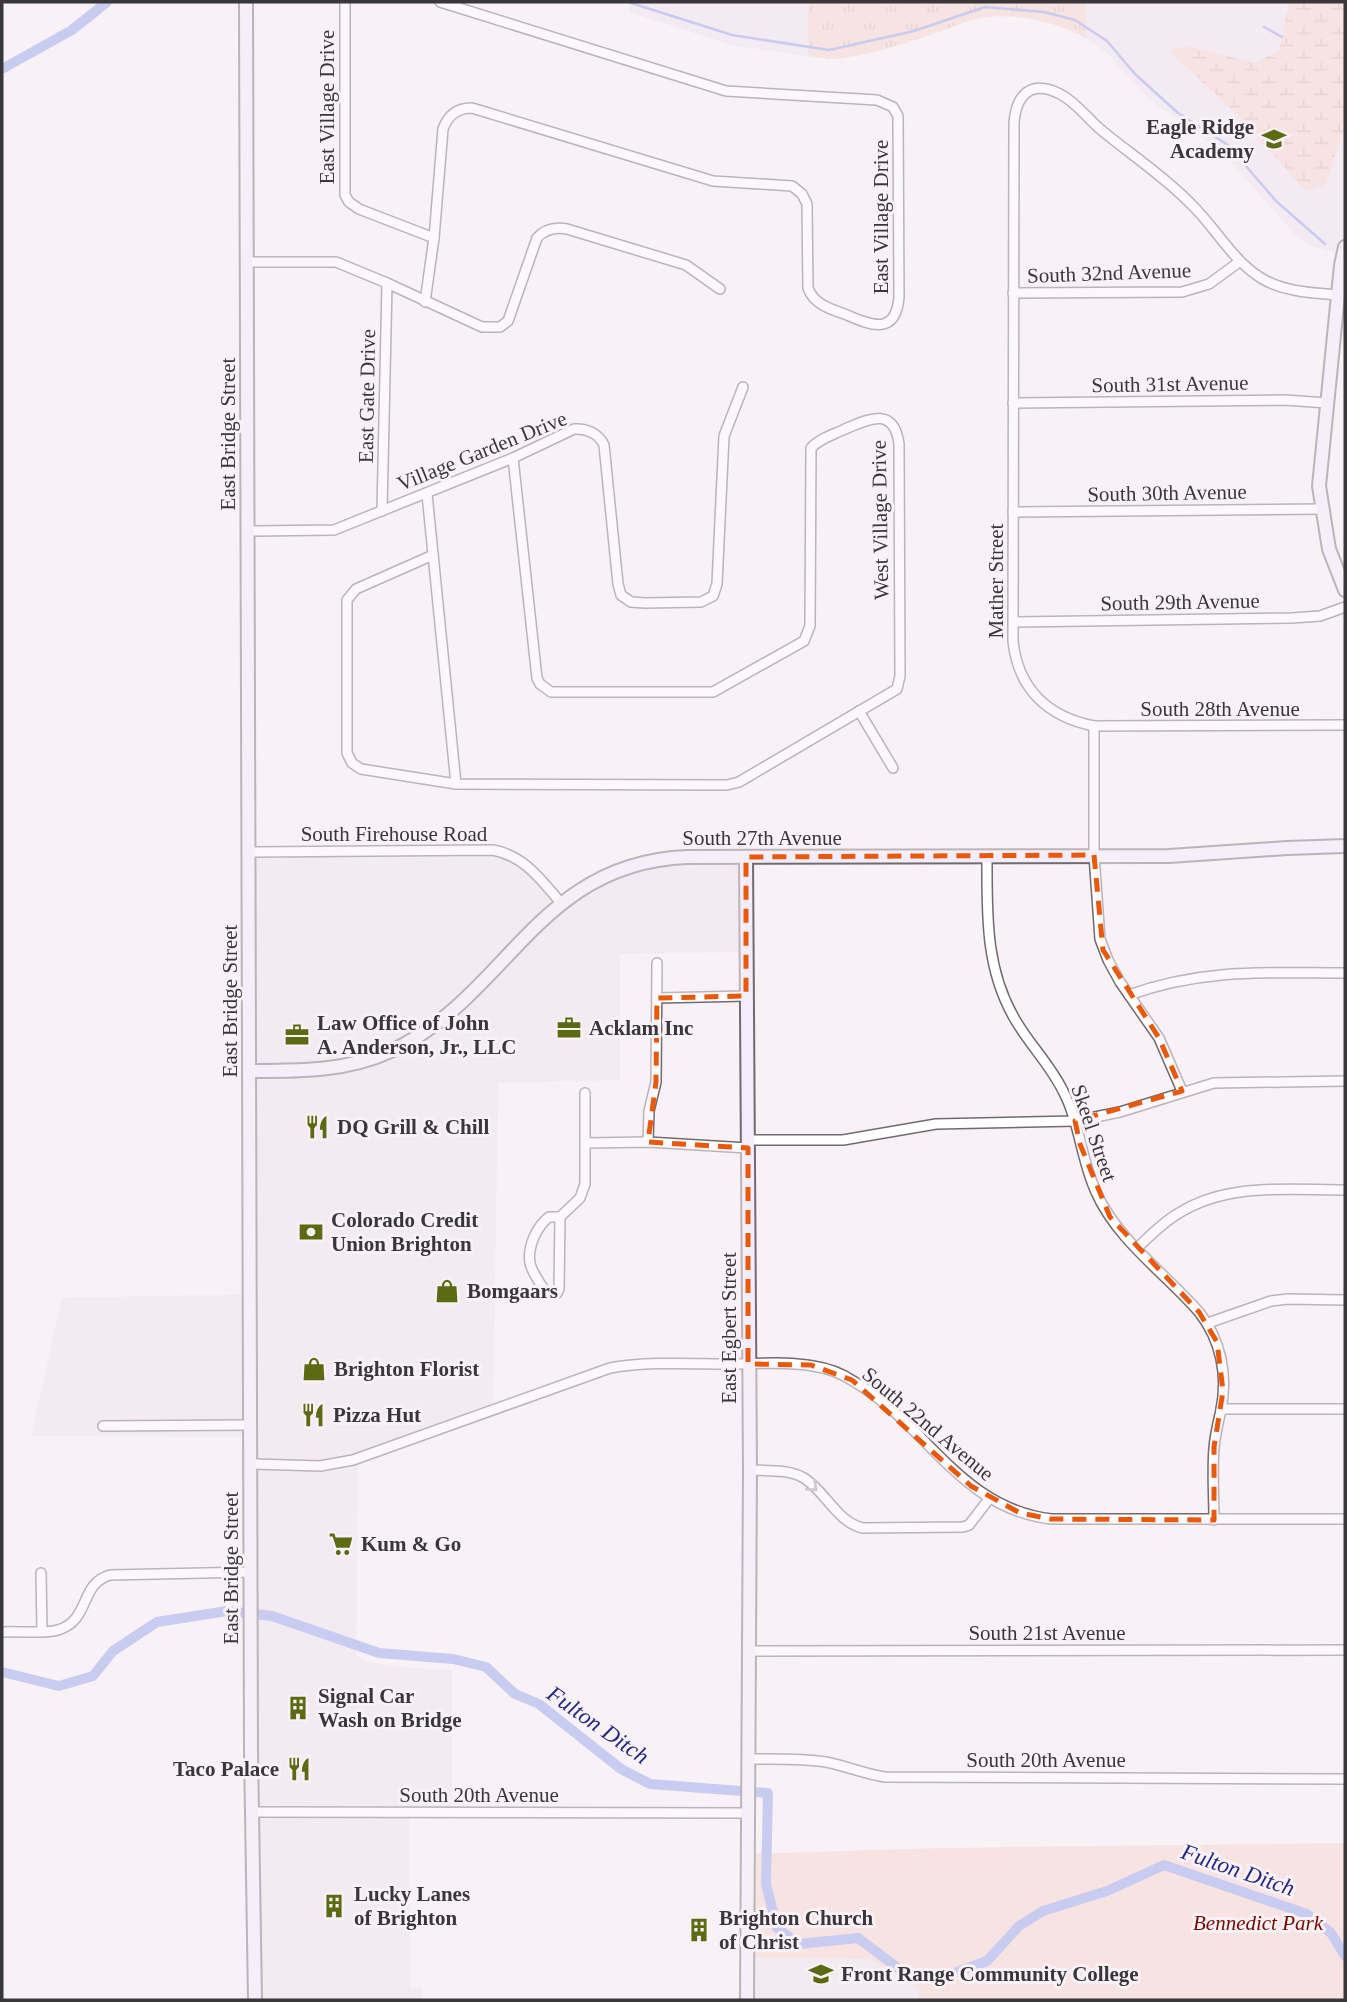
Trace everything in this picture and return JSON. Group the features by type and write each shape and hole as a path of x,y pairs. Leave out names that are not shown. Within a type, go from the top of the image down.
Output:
{"main road":[{"name":"East Bridge Street","path":"246,2 251,1812 255,2000"},
{"path":"1345,247 1320,464 1322,509 1329,549 1345,590"},
{"name":"South 27th Avenue","path":"249,1071 338,1068 367,1061 406,1043 441,1020 561,903 607,874 637,864 676,858 1169,856 1345,846"},
{"name":"East Egbert Street","path":"746,857 750,1470 747,2000"}],"street":[{"name":"East Village Drive","path":"345,2 345,195 349,202 359,209 434,238"},
{"name":"East Village Drive","path":"425,302 434,238 443,129 456,111 472,108 713,181 792,186 802,194 807,204 808,288 813,298 824,306 870,325 888,322 898,305 898,116 893,107 877,100 726,92 440,2"},
{"name":"Mather Street","path":"1094,726 1059,715 1033,692 1017,662 1013,512 1016,104 1024,94 1034,90 1059,93 1072,102 1097,127 1190,203 1238,262"},
{"path":"247,262 335,262 482,327 500,327 511,317 537,238 545,230 562,228 686,265 720,289"},
{"path":"1238,262 1262,279 1288,289 1338,295"},
{"name":"South 32nd Avenue","path":"1013,293 1182,292 1209,284 1238,262"},
{"name":"East Gate Drive","path":"382,511 387,283"},
{"name":"Village Garden Drive","path":"247,531 334,530 513,458 574,429 582,429 595,434 604,445 621,595 631,602 701,602 709,599 717,584 724,436 743,387"},
{"name":"South 31st Avenue","path":"1013,403 1285,400 1327,403"},
{"name":"West Village Drive","path":"433,555 365,584 349,594 347,753 352,763 361,769 456,784 732,785 895,691 900,676 899,444 895,427 890,422 872,418 820,440 811,448 809,632 804,641 710,693 551,692 540,684 537,678 513,458"},
{"path":"427,494 456,784"},
{"name":"South 30th Avenue","path":"1013,512 1322,509"},
{"name":"South 29th Avenue","path":"1014,622 1292,618 1320,616 1345,607"},
{"path":"859,711 892,768"},
{"name":"South 28th Avenue","path":"1094,726 1345,725"},
{"path":"1094,726 1094,855 1100,939 1108,960 1159,1038 1182,1091"},
{"name":"South Firehouse Road","path":"248,852 494,850 506,852 522,860 561,903"},
{"name":"Skeel Street","path":"987,857 988,937 995,977 1015,1020 1064,1092 1075,1121 1087,1170 1110,1217 1208,1323 1222,1362 1224,1384 1214,1447 1214,1520"},
{"path":"648,1142 649,1111 656,1082 657,963"},
{"path":"1129,995 1167,982 1199,976 1231,973 1345,973"},
{"path":"657,998 746,996"},
{"path":"586,1143 748,1144 843,1140 936,1124 1075,1121 1120,1112 1182,1091 1231,1081 1345,1082"},
{"path":"560,1217 549,1217 540,1223 530,1249 530,1263 546,1293 551,1294 557,1293 559,1289 560,1217 583,1192 585,1184 585,1093"},
{"path":"1137,1248 1181,1211 1217,1196 1254,1190 1345,1190"},
{"path":"1208,1323 1271,1301 1345,1300"},
{"name":"South 22nd Avenue","path":"250,1464 320,1466 353,1460 610,1368 654,1364 811,1365 852,1380 882,1402 957,1475 989,1499 1020,1513 1051,1519 1345,1519"},
{"path":"1221,1409 1345,1409"},
{"path":"103,1426 250,1425"},
{"path":"750,1470 787,1472 805,1479 850,1523 863,1528 963,1527 969,1525 989,1499"},
{"path":"2,1632 58,1630 73,1622 99,1578 110,1575 251,1572"},
{"path":"41,1573 42,1630"},
{"name":"South 21st Avenue","path":"750,1651 1345,1650"},
{"name":"South 20th Avenue","path":"748,1759 795,1759 827,1763 885,1777 1345,1779"},
{"name":"South 20th Avenue","path":"251,1812 748,1813"}],"highlighted area":[{"path":"1094,855 1103,950 1159,1038 1182,1091 1075,1121 1080,1144 1110,1217 1199,1312 1217,1342 1223,1391 1214,1447 1214,1520 1051,1519 1020,1513 971,1486 852,1380 811,1365 748,1364 748,1148 648,1142 656,1082 657,998 746,996 746,857"}],"shaded area":[{"path":"629,2 808,2 808,56 731,45 629,12"},
{"name":"Eagle Ridge Academy","path":"1086,2 1345,2 1343,255 1300,240 1222,152 1148,98 1107,53 1086,38"},
{"path":"248,852 506,852 561,903 637,864 746,857 746,952 620,954 620,1080 498,1083 493,1409 358,1459 356,1656 369,1662 410,1668 452,1670 452,1813 409,1813 410,1987 422,1988 422,2000 255,2000 250,1437 31,1436 62,1298 250,1294"},
{"name":"Front Range Community College","path":"747,1958 871,1959 919,1989 919,2000 747,2000"}],"green space":[{"path":"808,2 1086,2 1086,38 1062,27 1035,20 994,16 968,21 869,53 835,59 808,56"},
{"path":"1289,2 1345,2 1345,125 1326,184 1306,191 1234,111 1169,51 1187,46 1255,63 1279,51"},
{"name":"Bennedict Park","path":"1345,1843 1345,2000 919,2000 919,1989 871,1959 747,1958 748,1854 944,1848"}],"waterway":[{"path":"2,69 72,30 107,2"},
{"path":"628,2 732,35 829,50 914,31 985,7 1044,12 1075,20 1107,41 1135,74 1178,113 1228,145 1276,201 1325,244"},
{"path":"1264,27 1282,37"},
{"name":"Fulton Ditch","path":"2,1672 59,1686 93,1676 113,1651 157,1622 227,1611 272,1616 379,1653 453,1659 486,1667 515,1694 539,1704 621,1769 650,1784 768,1793 766,1884 777,1928 799,1944 858,1938 910,1977 946,1976 987,1961 1019,1926 1043,1911 1107,1891 1164,1865 1307,1914 1331,1933 1345,1956"}],"place":[{"name":"Eagle Ridge Academy","path":"1274,139"},
{"name":"Acklam Inc","path":"569,1028"},
{"name":"Law Office of John A. Anderson, Jr., LLC","path":"297,1035"},
{"name":"DQ Grill & Chill","path":"317,1127"},
{"name":"Colorado Credit Union Brighton","path":"311,1232"},
{"name":"Bomgaars","path":"447,1291"},
{"name":"Brighton Florist","path":"314,1369"},
{"name":"Pizza Hut","path":"313,1415"},
{"name":"Kum & Go","path":"341,1544"},
{"name":"Signal Car Wash on Bridge","path":"298,1708"},
{"name":"Taco Palace","path":"299,1769"},
{"name":"Lucky Lanes of Brighton","path":"334,1906"},
{"name":"Brighton Church of Christ","path":"699,1930"},
{"name":"Front Range Community College","path":"821,1974"}]}
